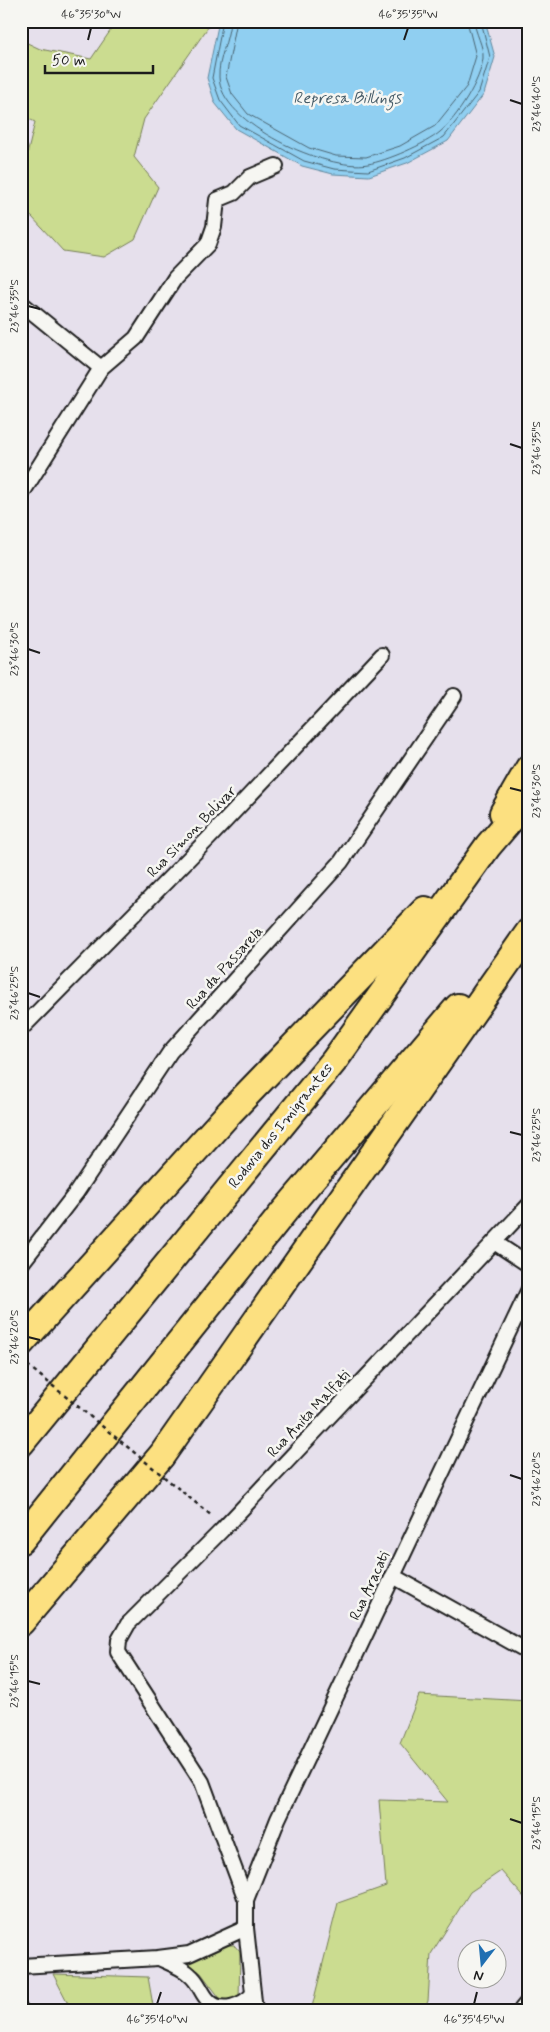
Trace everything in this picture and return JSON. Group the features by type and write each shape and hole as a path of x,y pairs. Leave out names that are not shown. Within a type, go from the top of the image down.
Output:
{"highway":[{"path":"21,1343 230,1112 488,846 508,802 529,768"},
{"name":"Rodovia dos Imigrantes","path":"21,1443 334,1061 488,846 529,798"},
{"path":"21,1540 283,1213 529,923"},
{"path":"21,1622 162,1455 529,932"}],"main road":[{"path":"524,2011 529,2005"}],"street":[{"path":"21,494 101,368 136,338 174,278 208,244 214,227 217,200 234,193 244,180 276,166"},
{"path":"21,303 101,368"},
{"name":"Rua Simon Bolivar","path":"21,1029 210,837 382,655"},
{"name":"Rua da Passarela","path":"21,1264 76,1193 170,1052 341,862 454,696"},
{"name":"Rua Anita Malfati","path":"246,1900 202,1782 117,1646 128,1624 222,1530 529,1205"},
{"path":"494,1242 529,1266"},
{"name":"Rua Aracati","path":"246,1900 278,1819 529,1289"},
{"path":"393,1576 529,1652"},
{"path":"246,1900 246,1928 255,2011"},
{"path":"21,1966 158,1958 189,1954 246,1928"},
{"path":"158,1958 190,1974 212,2006 232,2007 246,2002 253,1994"}],"lane":[{"path":"21,2006 25,2011"}],"path":[{"path":"21,1360 212,1516"}],"green space":[{"path":"117,21 211,21 211,23 144,119 134,157 158,187 135,239 104,257 63,251 32,217 21,211 21,159 27,155 35,122 21,115 21,40 40,49 91,59"},
{"path":"419,1695 529,1701 529,1903 501,1871 470,1892 431,1954 428,2001 423,2011 311,2011 338,1903 386,1886 379,1800 448,1802 400,1743"},
{"path":"228,1945 234,1945 240,1952 239,1998 237,2002 222,2001 201,1973 180,1958 204,1955"},
{"path":"53,1974 148,1977 154,2011 72,2011"}],"water":[{"name":"Represa Billings","path":"219,21 485,21 495,57 484,94 448,141 407,163 369,176 333,174 302,166 236,129 215,103 207,78"}]}
